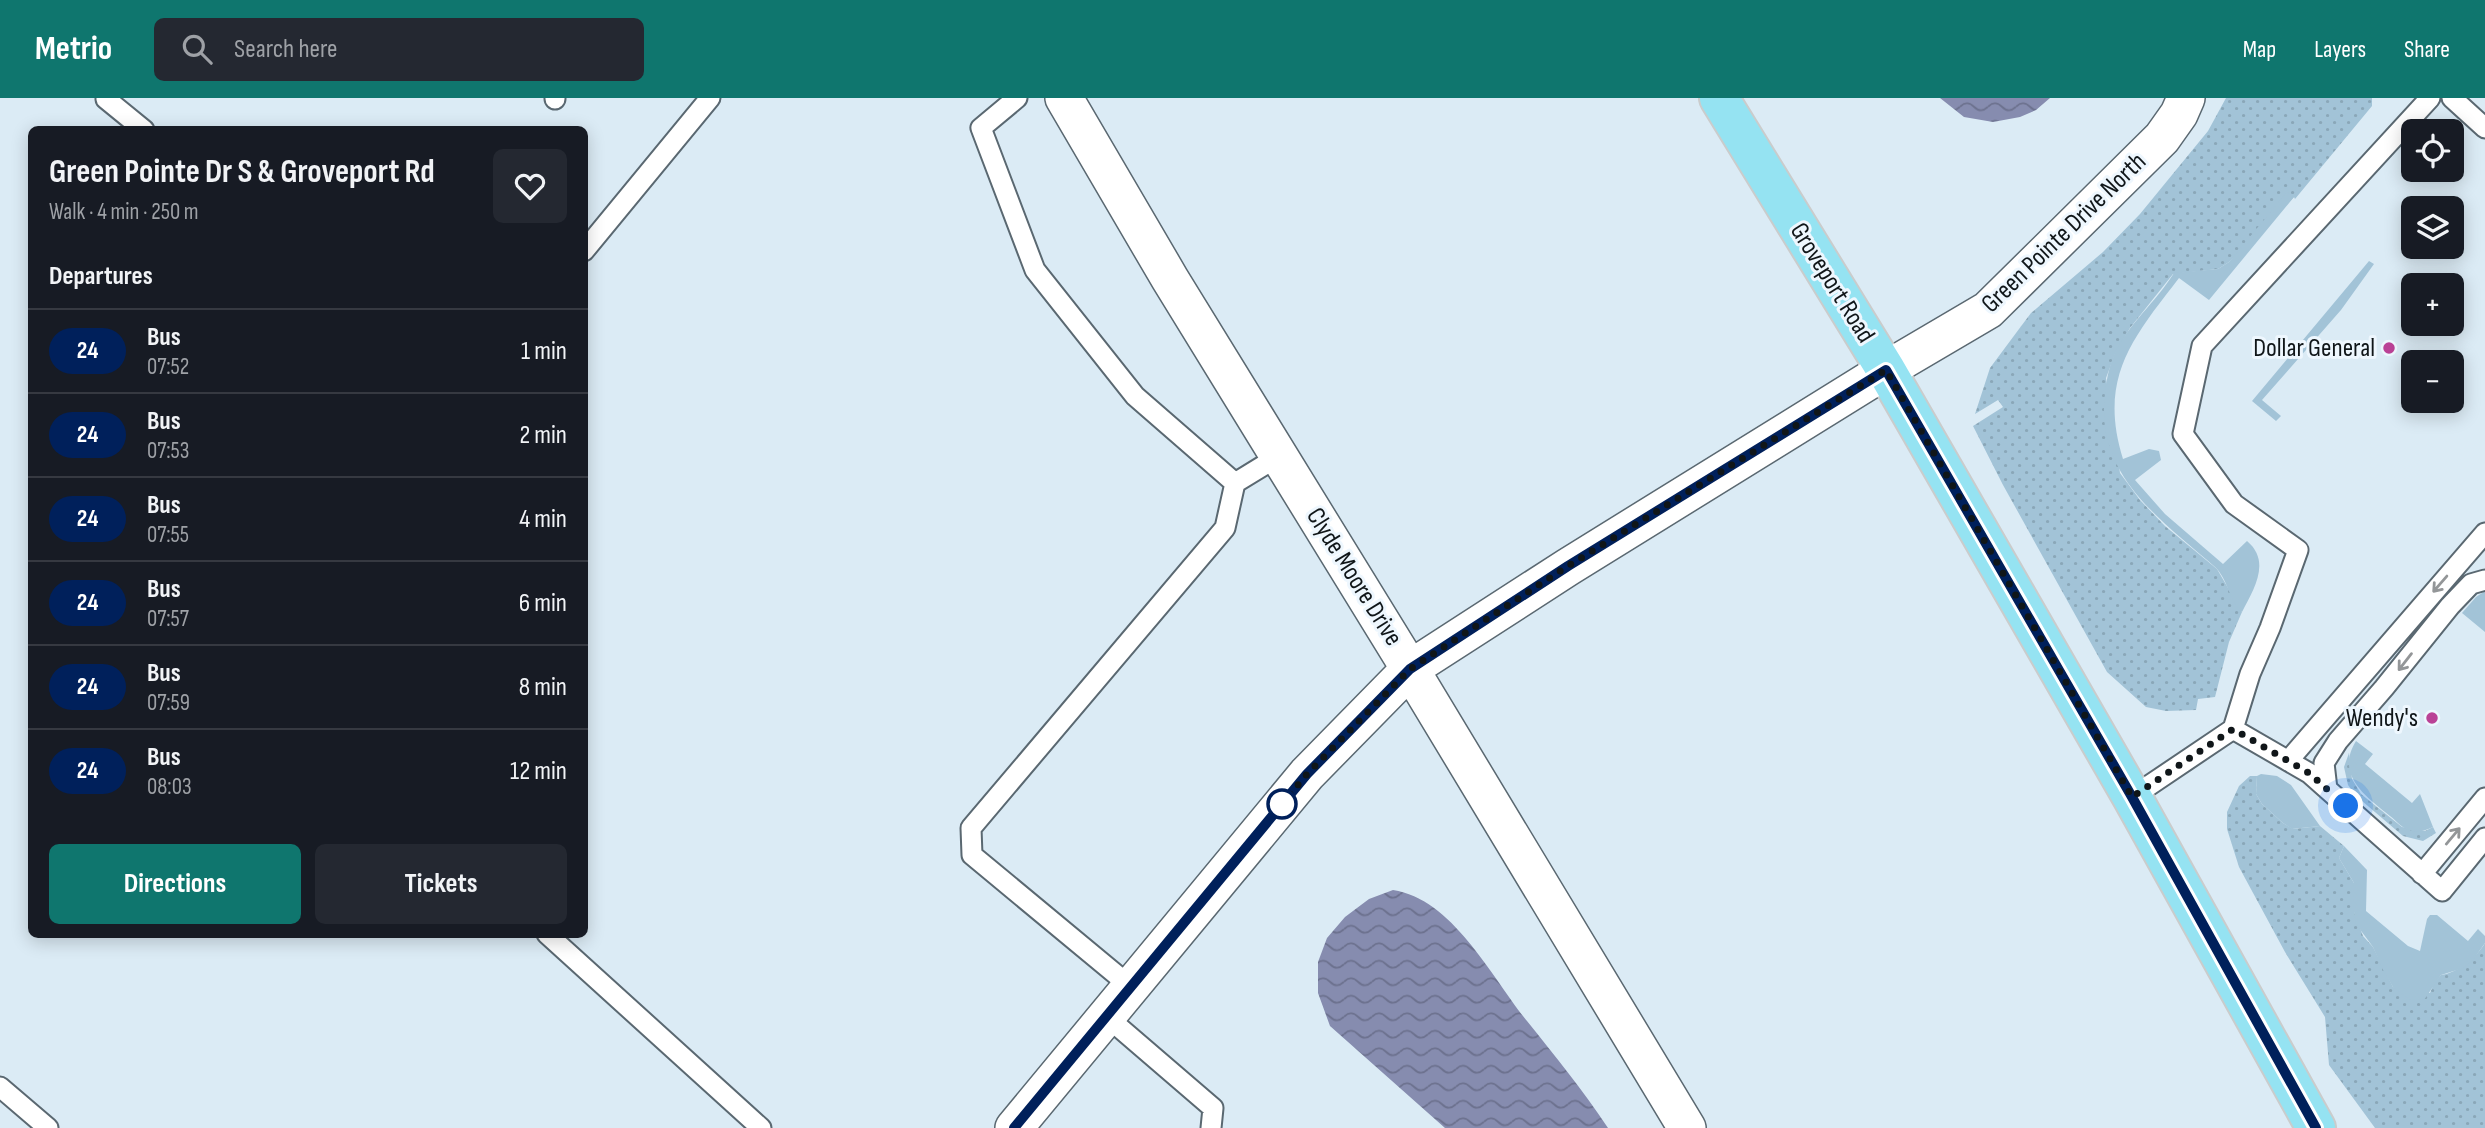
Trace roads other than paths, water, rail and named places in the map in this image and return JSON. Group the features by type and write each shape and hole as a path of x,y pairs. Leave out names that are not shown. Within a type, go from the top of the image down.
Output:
{"main road":[{"name":"Groveport Road","path":"1719,98 1886,370 2132,797 2316,1128"}],"street":[{"name":"Clyde Moore Drive","path":"1064,98 1170,279 1410,669 1687,1128"},
{"name":"Green Pointe Drive North","path":"1014,1128 1307,774 1410,669 1568,566 1988,310 2162,138 2179,114 2186,98"}],"lane":[{"path":"588,246 710,98"},
{"path":"1017,98 981,128 1035,270 1135,396 1235,483"},
{"path":"2132,797 2233,729 2250,674 2298,550 2234,504 2182,434 2202,346 2430,98"},
{"path":"2452,98 2485,128"},
{"path":"106,99 139,126"},
{"path":"1130,986 972,855 971,828 1225,528 1235,483 1279,456"},
{"path":"2288,761 2485,533"},
{"path":"2327,789 2324,763 2338,741 2449,606 2471,584 2485,580"},
{"path":"2233,729 2309,773 2442,891 2485,838"},
{"path":"2422,874 2485,798"},
{"path":"551,938 761,1128"},
{"path":"1106,1016 1213,1108 1211,1128"},
{"path":"0,1087 48,1128"}],"water":[{"path":"1940,98 2050,98 2036,110 2020,117 1993,122 1964,117"},
{"path":"1393,890 1415,896 1453,924 1608,1128 1445,1128 1330,1026 1318,993 1318,962 1327,938 1345,917 1369,899"}],"place":[{"name":"Dollar General","path":"2389,348"},
{"name":"Wendy's","path":"2432,718"}]}
